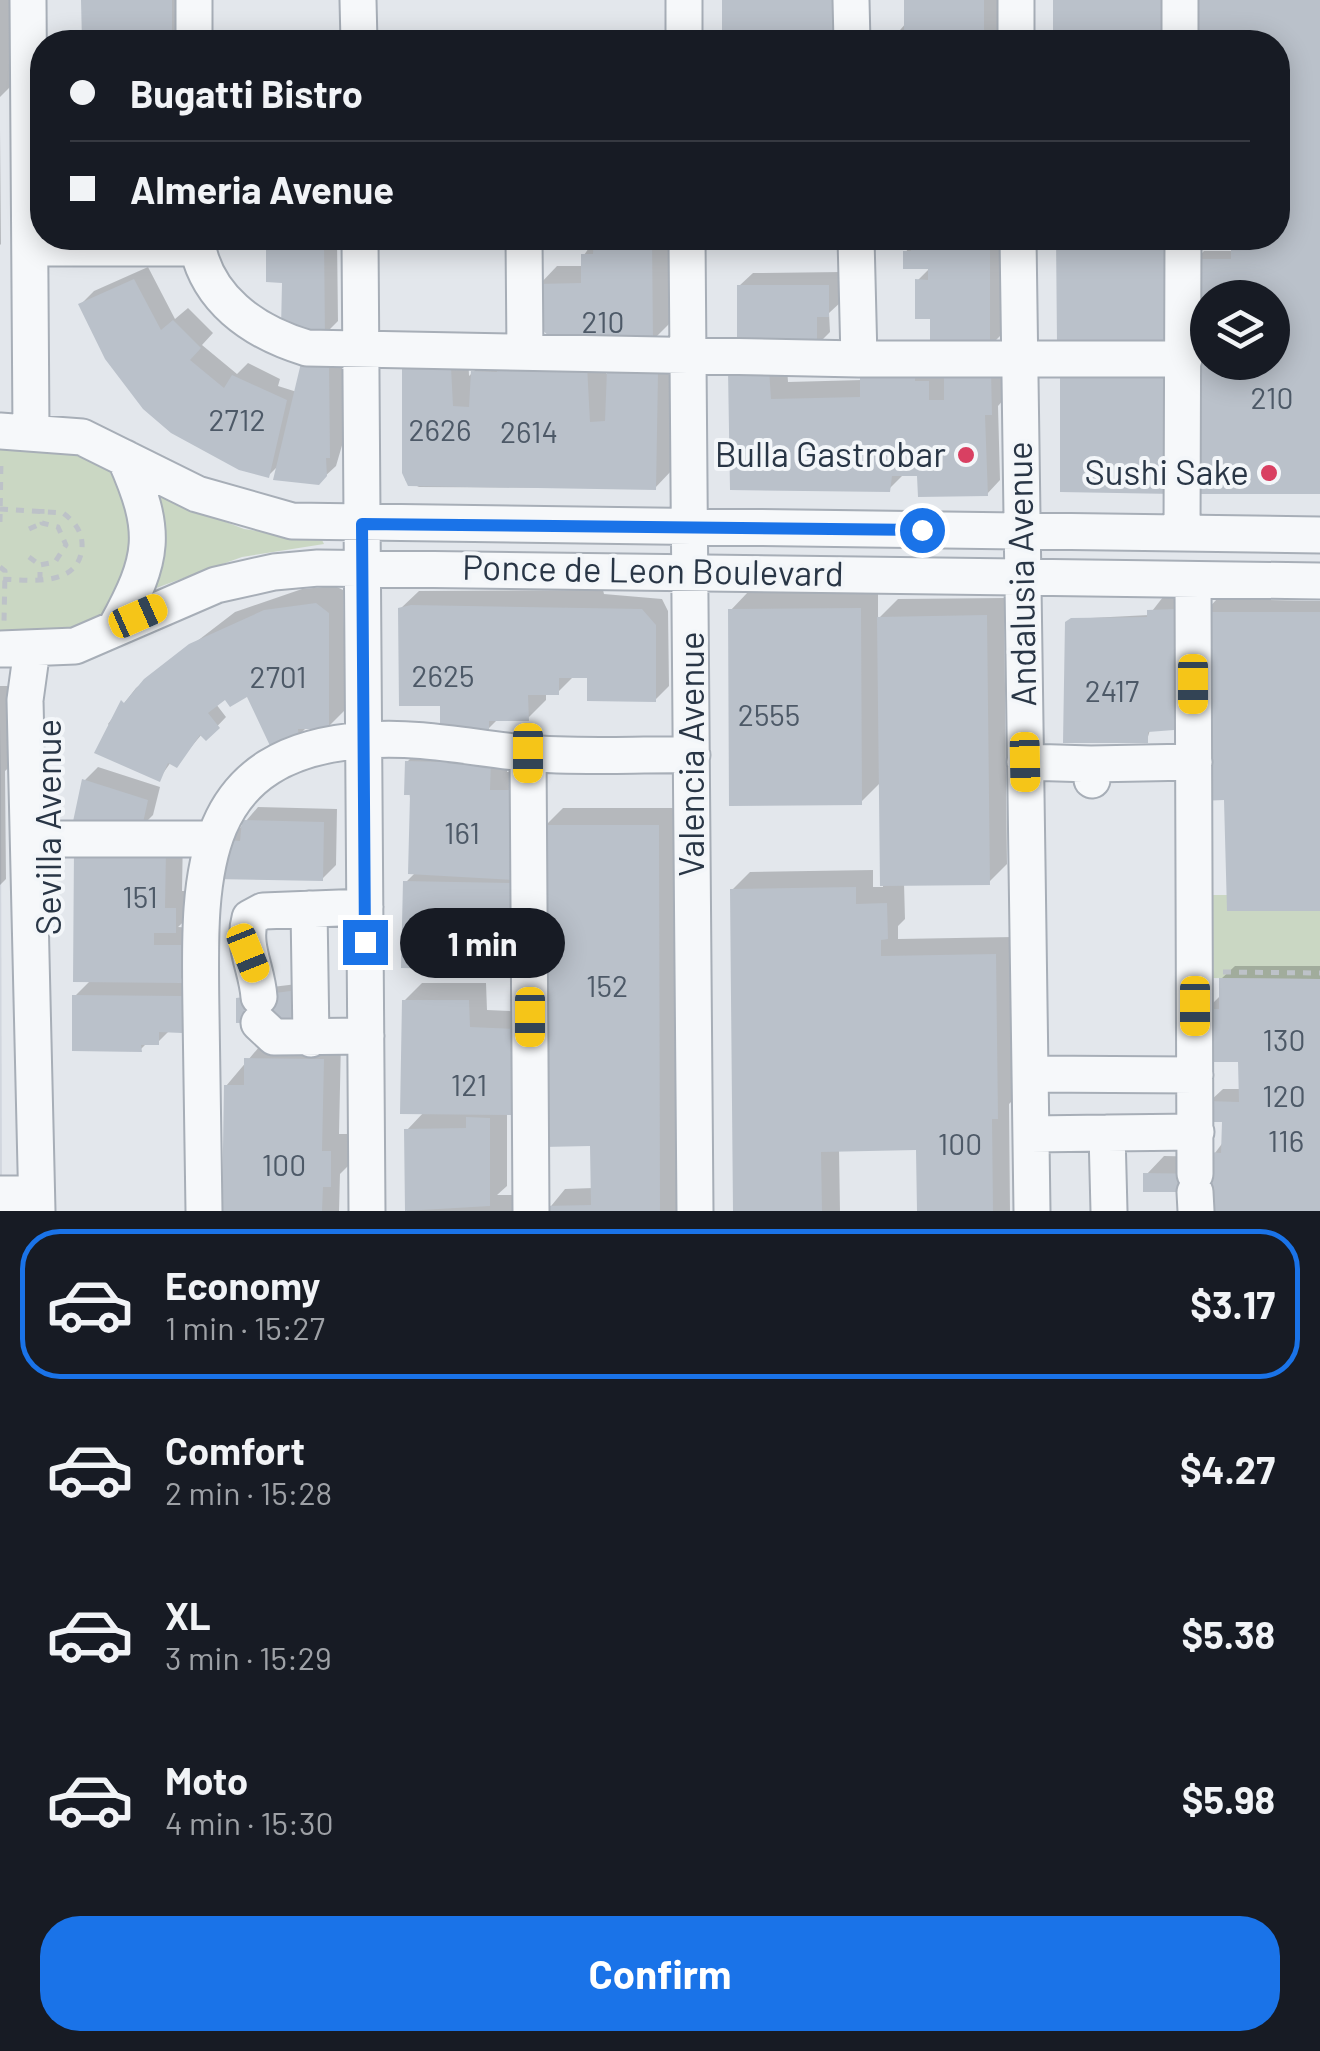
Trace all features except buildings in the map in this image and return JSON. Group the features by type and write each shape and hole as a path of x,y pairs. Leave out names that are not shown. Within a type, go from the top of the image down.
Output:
{"street":[{"path":"11,436 30,248 14,128 28,0"},
{"path":"194,0 194,30"},
{"path":"358,0 358,30"},
{"path":"684,0 684,30"},
{"path":"852,0 852,30"},
{"path":"1016,0 1016,30"},
{"path":"1180,0 1180,30"},
{"path":"200,250 210,276 248,325 307,348 859,359 1184,359"},
{"path":"360,250 367,1211"},
{"path":"524,250 525,352"},
{"name":"Valencia Avenue","path":"687,250 695,1211"},
{"path":"856,250 859,359"},
{"name":"Andalusia Avenue","path":"1018,250 1032,1211"},
{"path":"1182,250 1182,533"},
{"name":"Ponce de Leon Boulevard","path":"11,436 82,437 197,494 292,521 1320,535"},
{"path":"116,627 140,584 150,538 144,504 125,458"},
{"name":"Ponce de Leon Boulevard","path":"12,644 75,646 194,592 236,580 274,572 362,567 1320,580"},
{"path":"1193,581 1196,1192"},
{"name":"Sevilla Avenue","path":"12,644 50,700 51,928 44,1016 36,1036"},
{"name":"Sevilla Avenue","path":"12,644 26,700 29,1018 36,1036 36,1202"},
{"path":"204,1211 199,908 214,839 235,798 277,761 307,749 363,740 430,740 528,753 692,755"},
{"path":"528,753 531,1211"},
{"path":"1025,762 1092,772 1194,762"},
{"path":"52,839 214,839"},
{"path":"365,907 263,911 250,918 248,953 259,1010 274,1037 366,1036"},
{"path":"309,909 311,1038"},
{"path":"1030,1074 1196,1075"},
{"path":"1030,1134 1196,1132"},
{"path":"1108,1133 1109,1211"},
{"path":"0,1194 36,1202"}],"path":[{"path":"0,522 11,436"},
{"path":"0,509 64,513 73,521 82,546 78,562 65,575 40,580 2,579"},
{"path":"42,509 42,522"},
{"path":"29,529 42,522 58,527 66,545"},
{"path":"66,545 82,546"},
{"path":"29,557 40,565 55,562 66,545"},
{"path":"40,565 40,580"},
{"path":"0,568 5,571 2,579 12,644"},
{"path":"1195,972 1320,973"}],"shaded area":[{"path":"0,722 1,779 2,1211 0,1211"}],"green space":[{"path":"0,444 91,456 114,476 125,497 131,520 129,569 108,611 91,626 61,633 0,635"},
{"path":"159,496 244,529 322,540 324,544 242,557 156,588"},
{"path":"1210,895 1227,895 1228,911 1320,911 1320,979 1210,978"}],"place":[{"name":"Bulla Gastrobar","path":"966,455"},
{"name":"Sushi Sake","path":"1269,473"}],"route":[{"path":"365,942 362,524 922,530"}]}
